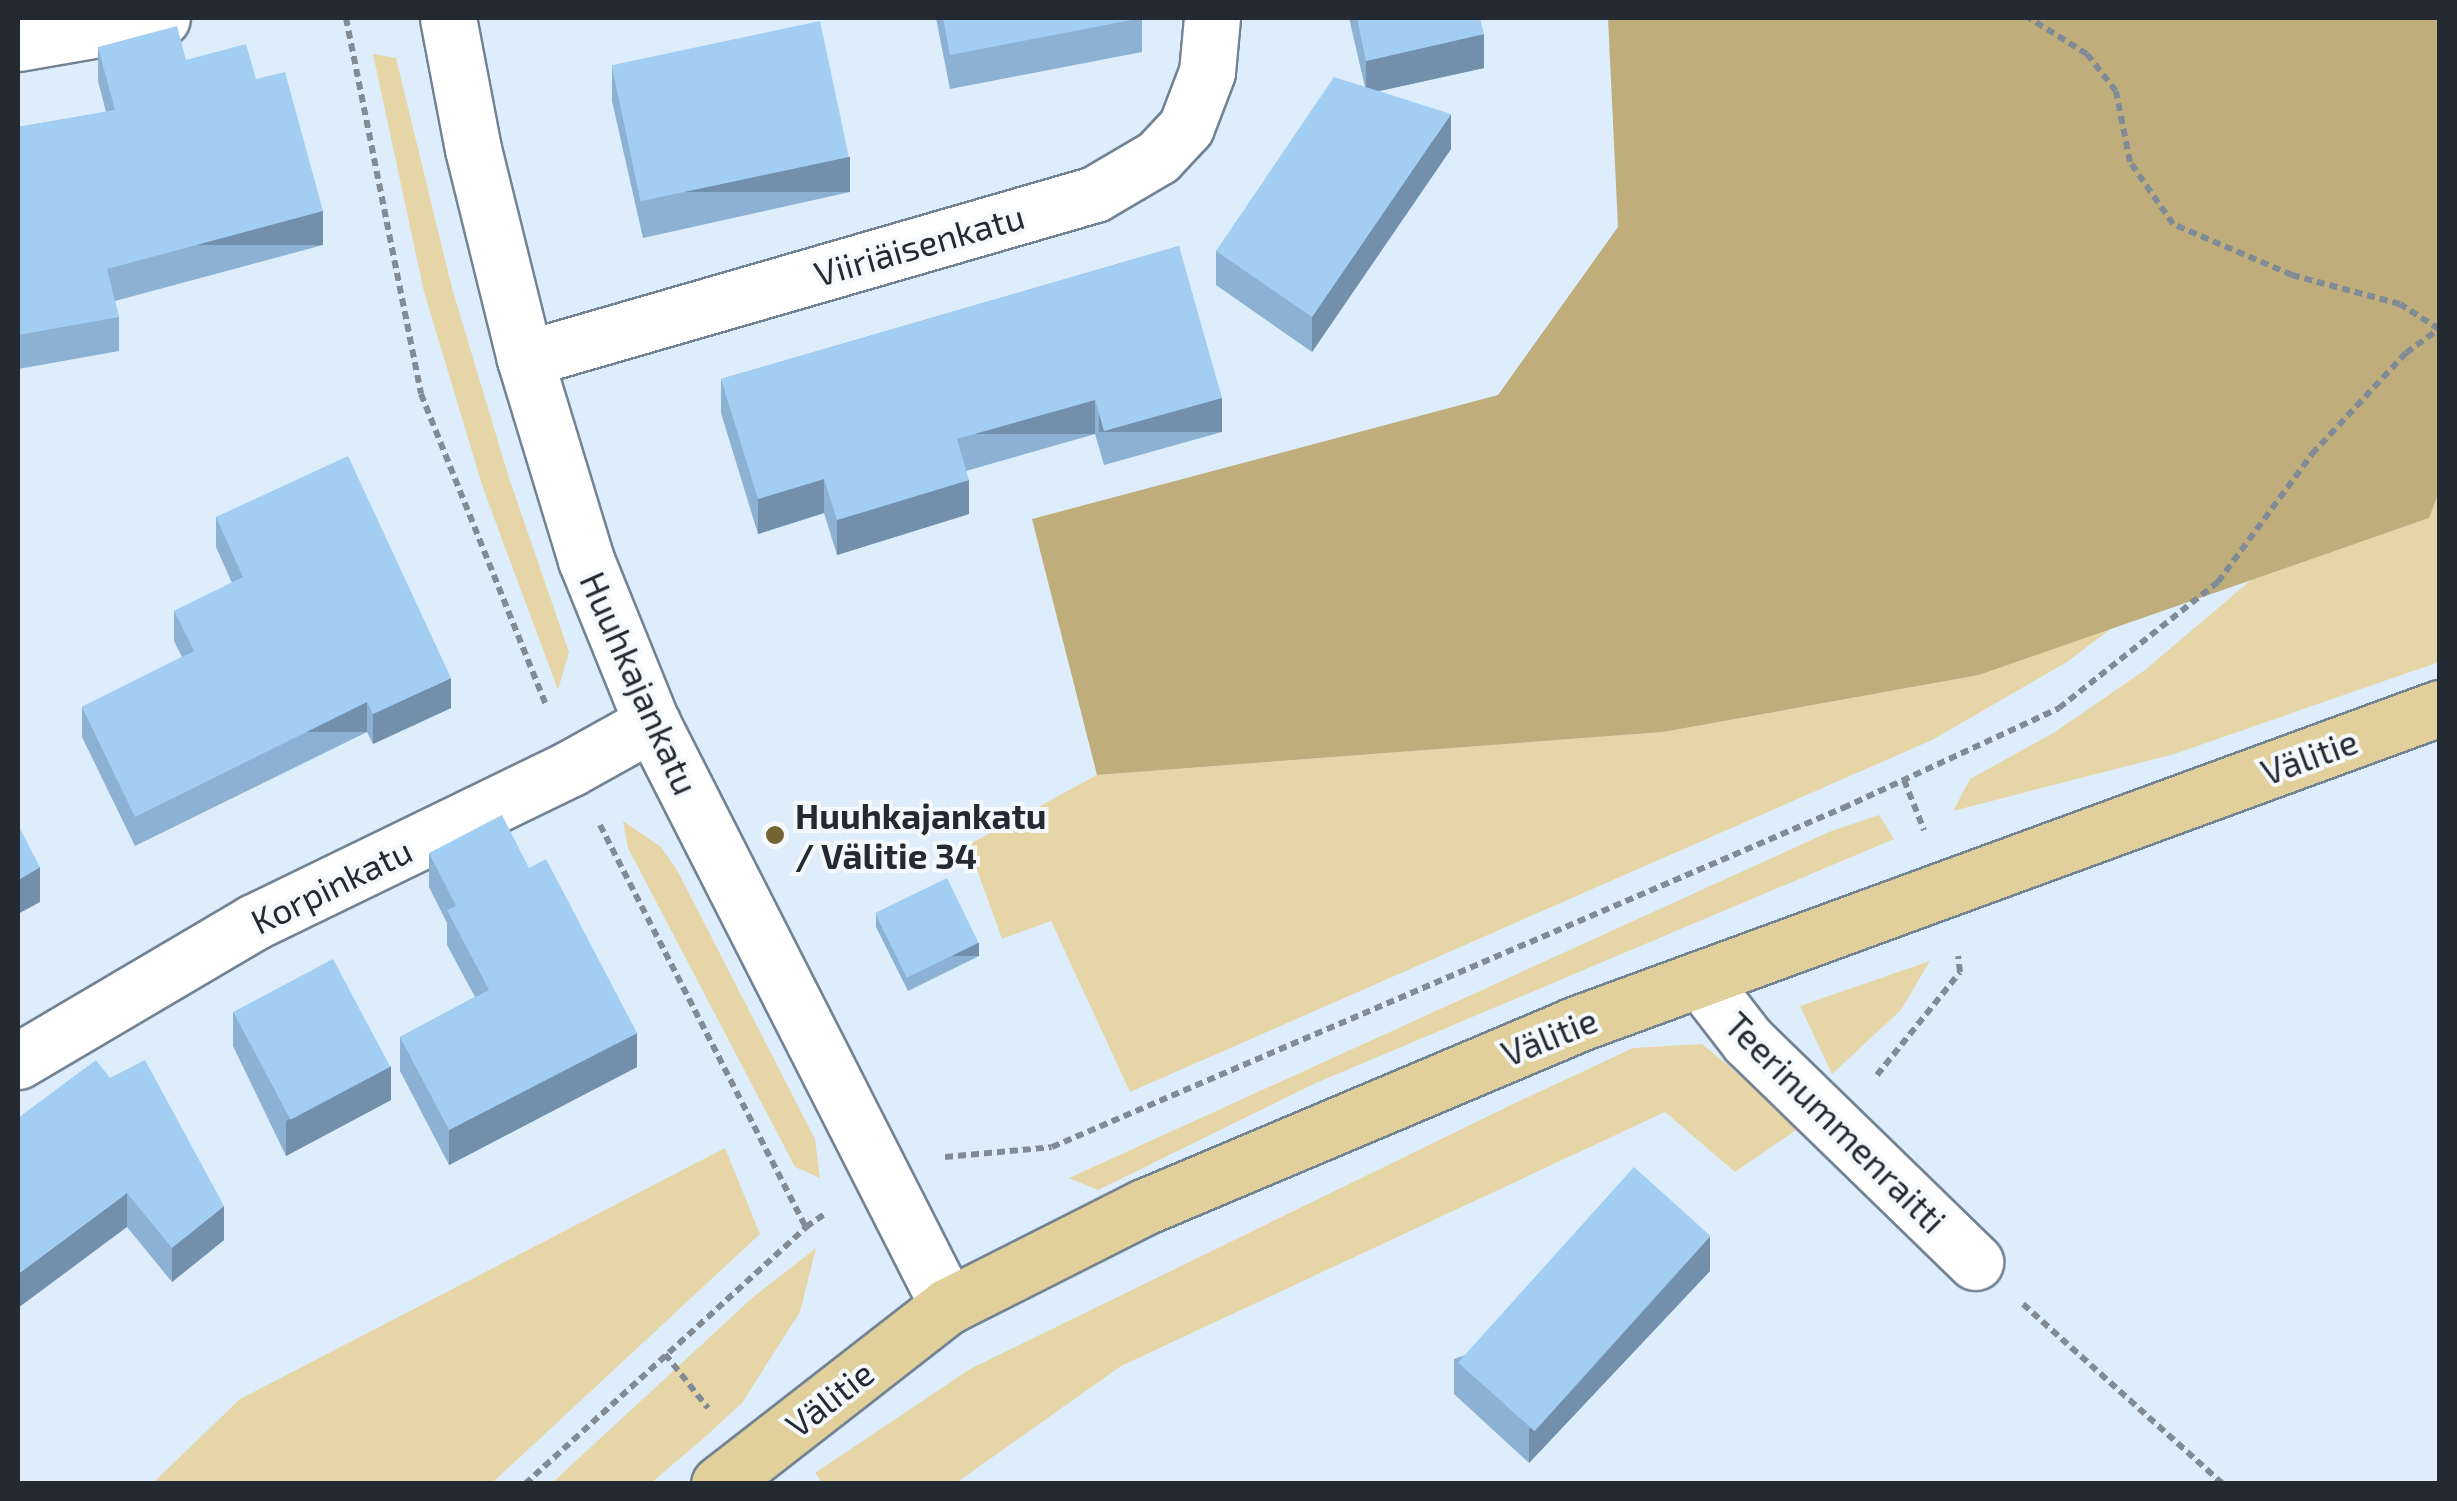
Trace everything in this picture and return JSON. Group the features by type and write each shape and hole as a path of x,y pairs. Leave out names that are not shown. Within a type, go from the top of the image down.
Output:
{"main road":[{"name":"Välitie","path":"719,1484 948,1306 1144,1207 1574,1025 2440,708"}],"street":[{"path":"18,43 162,18"},
{"name":"Huuhkajankatu","path":"448,18 472,148 525,359 586,560 652,722 948,1306"},
{"name":"Viiriäisenkatu","path":"525,359 1095,194 1158,157 1186,127 1207,72 1212,18"},
{"name":"Korpinkatu","path":"18,1061 254,922 571,768 652,722"},
{"name":"Teerinummenraitti","path":"1700,979 1748,1041 1975,1262"}],"path":[{"path":"346,18 421,394 571,768 806,1226"},
{"path":"525,1484 806,1226 880,1177 939,1157 1052,1147 1843,808 2060,708 2218,582 2312,454 2406,353 2440,330 2400,304 2292,275 2173,224 2130,162 2116,91 2087,54 2029,18"},
{"path":"1975,1262 2223,1484"}],"shaded area":[{"path":"1608,18 2439,18 2440,489 2429,518 1979,675 1663,732 1097,775 1032,519 1498,395 1618,227"},
{"path":"373,54 396,58 452,288 509,478 569,652 558,690 483,488 424,292"},
{"path":"2439,489 2439,662 2174,754 1953,811 1970,779 2055,732 2145,670 2251,580 2429,518"},
{"path":"2112,628 2067,662 1932,740 1130,1092 1051,921 1002,939 968,845 1097,775 1663,732 1979,675"},
{"path":"1879,815 1894,839 1316,1083 1098,1190 1069,1178 1829,832"},
{"path":"623,821 661,847 677,870 815,1139 820,1178 795,1167 628,848"},
{"path":"1930,961 1901,1010 1832,1074 1800,1006"},
{"path":"1702,1044 1802,1126 1735,1172 1665,1112 1121,1366 956,1483 822,1483 815,1473 970,1369 1509,1106 1633,1048"},
{"path":"725,1148 760,1234 492,1483 153,1483 240,1399"},
{"path":"816,1248 800,1312 742,1403 705,1437 651,1483 552,1483 751,1299"}],"building":[{"path":"943,18 1142,18 950,55"},
{"path":"1357,18 1480,18 1484,34 1366,61"},
{"path":"820,21 849,157 641,201 612,65"},
{"path":"177,26 186,60 246,44 256,79 285,72 323,211 107,269 119,317 18,335 18,127 115,110 98,47"},
{"path":"1334,77 1451,114 1312,317 1216,251"},
{"path":"1179,246 1222,398 1104,431 1095,400 957,439 969,480 837,520 824,479 758,499 721,379"},
{"path":"348,456 451,678 373,714 367,702 135,817 82,707 194,651 174,611 243,577 216,517"},
{"path":"502,815 529,868 546,859 637,1033 449,1130 400,1037 489,990 447,910 456,906 429,853"},
{"path":"18,825 40,867 18,880"},
{"path":"947,878 979,943 907,978 875,913"},
{"path":"333,959 390,1067 291,1120 233,1012"},
{"path":"96,1060 110,1078 145,1060 224,1206 172,1248 127,1193 18,1274 18,1118"},
{"path":"1634,1167 1711,1236 1535,1431 1458,1362"}],"place":[{"name":"Huuhkajankatu / Välitie 34","path":"775,835"}]}
